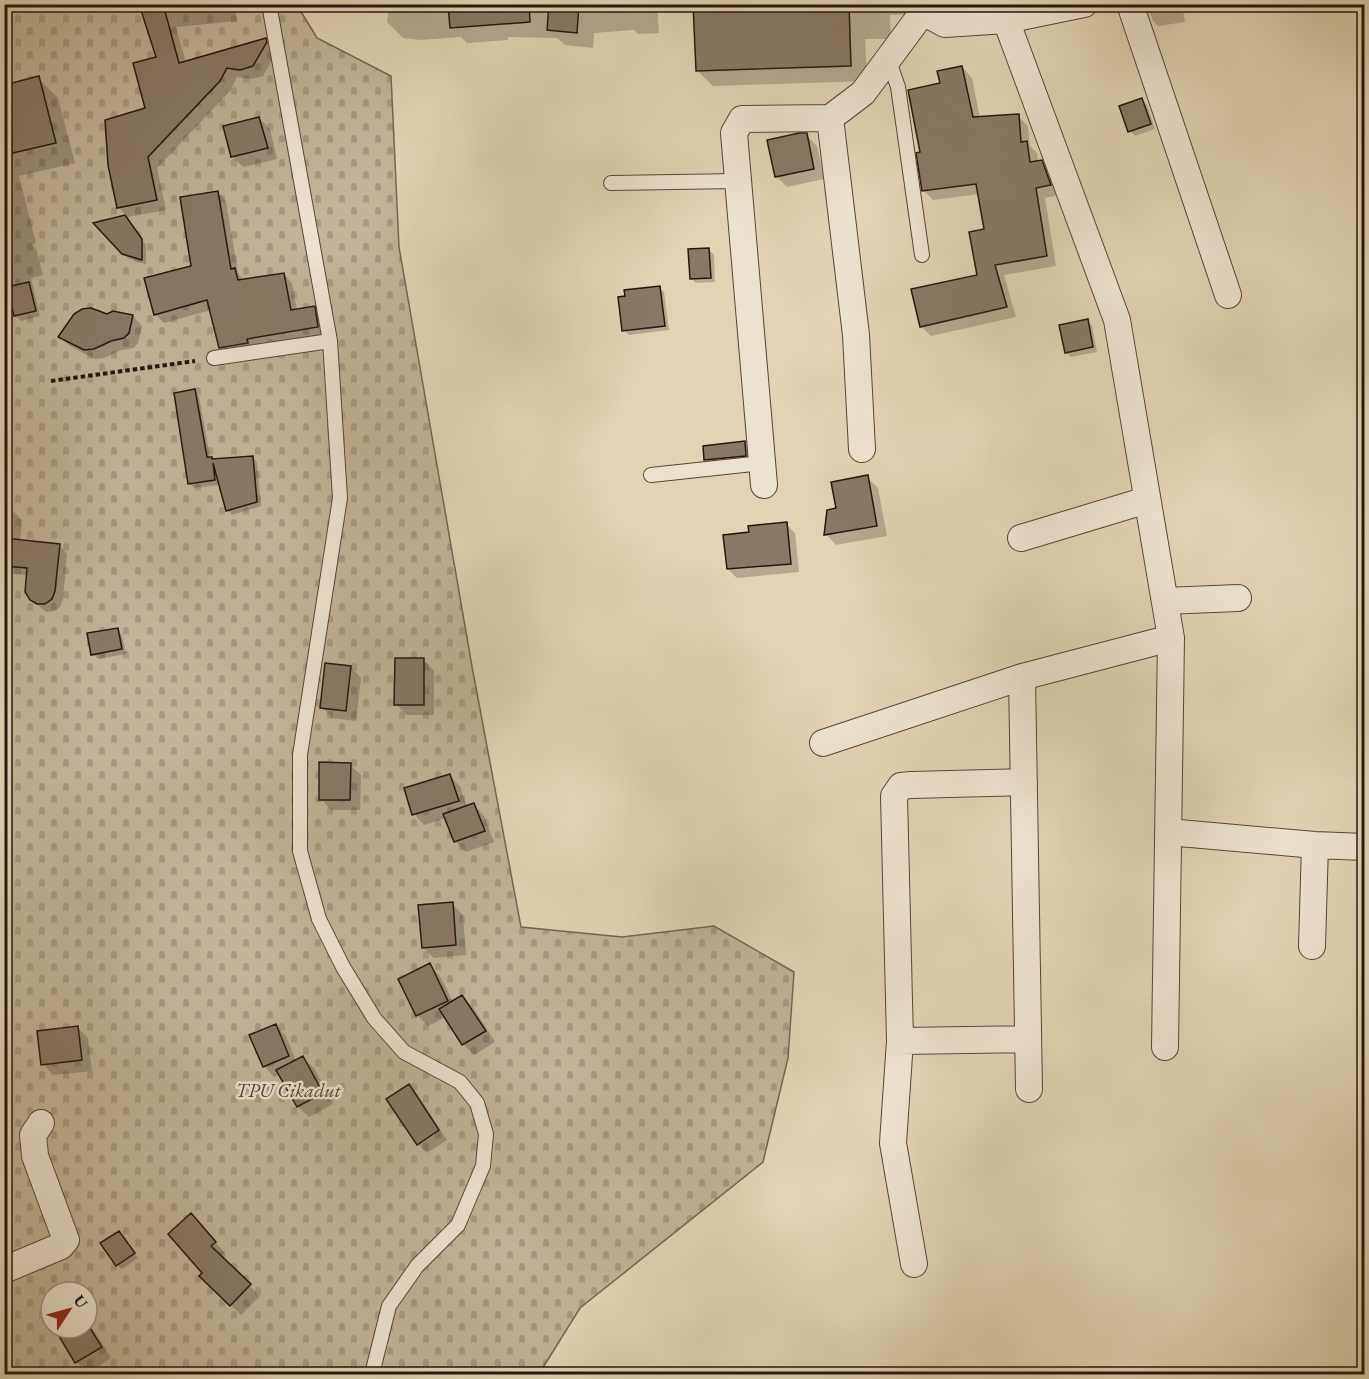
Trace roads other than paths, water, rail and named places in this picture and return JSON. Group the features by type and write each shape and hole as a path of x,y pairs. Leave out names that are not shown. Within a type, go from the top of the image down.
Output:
{"street":[{"path":"763,474 734,133 742,119 830,118 863,93 923,8 945,24 1006,20 1084,4"},
{"path":"1130,4 1228,295"},
{"path":"1006,20 1117,320 1171,638 1165,1047"},
{"path":"830,118 856,335 862,449"},
{"path":"1021,538 1147,500"},
{"path":"1165,602 1238,598"},
{"path":"823,743 1022,677 1171,638"},
{"path":"1022,677 1029,1089"},
{"path":"914,1264 893,1143 900,1041 894,796 901,786 1024,782"},
{"path":"1168,832 1315,845 1365,847"},
{"path":"1312,946 1315,845"},
{"path":"900,1041 1028,1039"},
{"path":"4,1270 61,1246 66,1240 35,1156 33,1135 41,1123"}],"lane":[{"path":"269,4 330,341 340,498 300,755 300,851 319,919 343,967 374,1017 404,1052 460,1082 477,1103 486,1134 483,1166 458,1225 417,1266 389,1306 372,1374"},
{"path":"888,58 898,87 922,255"},
{"path":"611,183 738,181"},
{"path":"214,358 330,341"},
{"path":"651,475 763,474"}],"park label":[{"name":"TPU Cikadut","path":"288,1090"}]}
